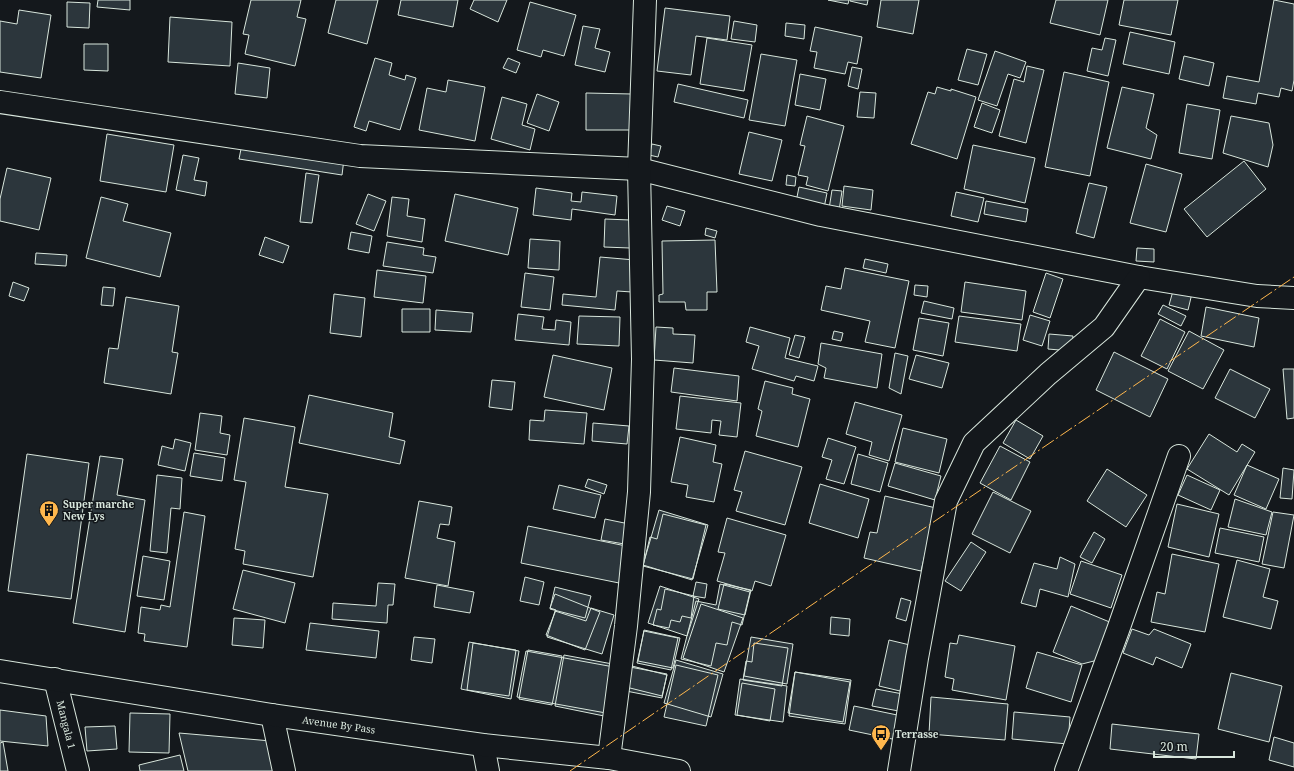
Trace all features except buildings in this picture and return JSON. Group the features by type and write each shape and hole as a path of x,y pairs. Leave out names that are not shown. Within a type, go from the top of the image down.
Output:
{"main road":[{"path":"610,758 626,626 638,492 643,359 639,169 645,0"},
{"path":"0,102 360,156 639,169 821,215 1139,277 1257,296 1294,298"},
{"path":"899,771 917,658 946,501 974,443 1048,374 1104,326 1139,277"},
{"path":"1066,771 1118,630 1179,456"},
{"name":"Avenue By Pass","path":"0,671 272,715 483,745 610,758 679,771"},
{"name":"Mangala 1","path":"55,679 78,771"},
{"path":"272,715 284,771"},
{"path":"483,745 488,771"}],"power":[{"path":"570,771 1294,277"}],"place":[{"name":"Super marche New Lys","path":"49,527"},
{"name":"Terrasse","path":"881,751"}]}
